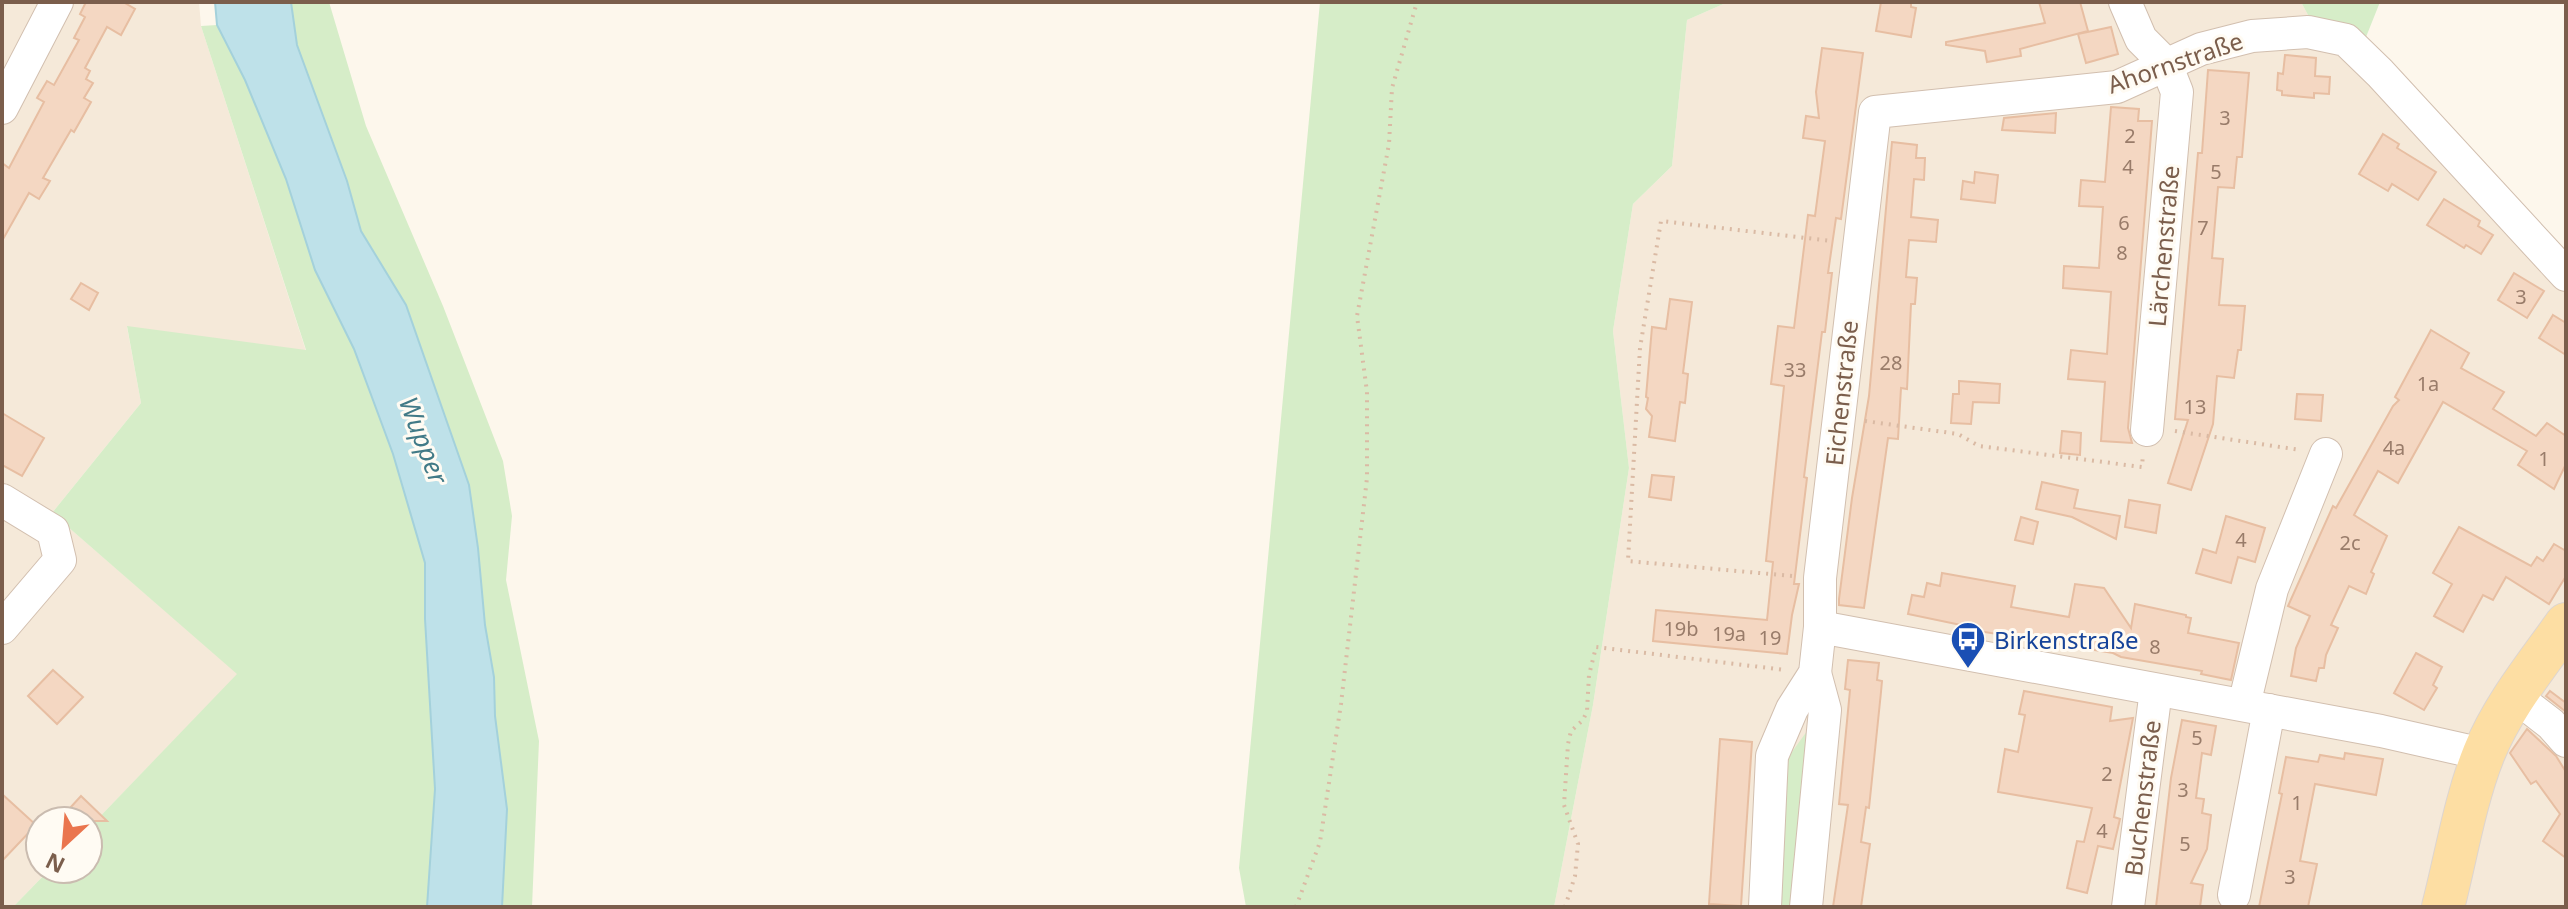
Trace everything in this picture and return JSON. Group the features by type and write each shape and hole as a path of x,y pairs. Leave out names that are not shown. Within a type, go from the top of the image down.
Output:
{"main road":[{"path":"2443,907 2483,754 2515,696 2566,624"}],"street":[{"path":"2,108 57,2"},
{"path":"2125,2 2141,39 2166,64"},
{"name":"Ahornstraße","path":"1875,112 2117,87 2201,49 2252,36 2308,32 2346,40 2566,275"},
{"name":"Lärchenstraße","path":"2147,430 2177,92 2166,64"},
{"name":"Eichenstraße","path":"1806,907 1825,710 1815,673 1820,627 1820,578 1875,112"},
{"path":"2234,895 2272,589 2326,454"},
{"path":"2,500 53,531 60,560 2,628"},
{"path":"1820,627 2381,731 2483,754"},
{"name":"Eichenstraße","path":"1765,907 1772,756 1792,709 1815,673"},
{"name":"Buchenstraße","path":"2128,907 2156,690"},
{"path":"2515,696 2551,724 2566,741"}],"path":[{"path":"1296,907 1320,842 1341,704 1367,478 1367,392 1357,316 1389,144 1392,88 1417,2"},
{"path":"1820,578 1628,561 1640,348 1661,221 1858,244"},
{"path":"1839,418 1958,434 1979,446 2142,467 2147,430 2181,431 2326,454"},
{"path":"1565,907 1575,876 1578,844 1564,805 1568,744 1571,731 1583,720 1587,711 1589,675 1596,647 1815,673"}],"shaded area":[{"path":"2,2 199,2 201,26 306,351 127,327 141,403 52,513 238,674 104,812 104,805 24,805 24,885 34,885 13,907 2,907"},
{"path":"1728,2 2301,2 2314,26 2566,264 2566,907 1554,907 1593,705 1629,468 1613,331 1633,204 1672,166 1687,20"}],"green space":[{"path":"291,2 329,2 366,126 443,306 503,461 512,516 506,580 539,741 532,907 502,907 507,809 495,716 494,677 448,429 406,305 361,231 347,181 296,45"},
{"path":"1320,2 1728,2 1687,20 1672,166 1633,204 1613,331 1629,468 1593,705 1554,907 1246,907 1239,868"},
{"path":"2301,2 2380,2 2366,37 2314,26"},
{"path":"217,25 245,80 286,179 315,270 354,349 393,454 425,563 425,619 435,789 427,907 13,907 34,885 104,885 104,812 237,674 52,513 141,403 127,326 306,350 201,26"},
{"path":"1818,716 1799,907 1773,907 1781,767"}],"water":[{"name":"Wupper","path":"215,2 291,2 297,45 347,181 361,231 406,305 469,485 494,677 495,716 507,809 502,907 427,907 435,789 425,619 425,563 393,454 354,349 315,270 286,179 245,80 217,25"}],"building":[{"path":"86,2 123,2 135,9 121,35 107,27 85,68 90,71 86,79 93,83 84,98 91,102 43,178 50,181 39,199 29,193 2,241 2,163 9,168 44,102 37,98 47,81 54,85 79,40 74,38 85,17 80,14"},
{"path":"1881,2 1911,2 1911,7 1916,8 1911,37 1876,31"},
{"path":"2039,2 2080,2 2088,31 2020,49 2021,56 1987,62 1985,51 1946,45 1946,42 2045,23"},
{"path":"2111,27 2118,54 2086,63 2078,34"},
{"path":"1822,48 1863,53 1841,219 1836,218 1828,273 1832,273 1804,477 1807,478 1794,584 1799,584 1787,654 1653,641 1656,610 1767,620 1773,562 1766,561 1784,386 1771,384 1778,326 1794,328 1808,215 1815,216 1825,141 1803,138 1806,116 1819,118 1816,92"},
{"path":"2285,55 2316,58 2315,76 2330,77 2329,94 2314,93 2314,98 2282,95 2282,91 2277,90 2278,73 2283,74"},
{"path":"2208,70 2249,73 2242,157 2237,157 2234,188 2218,187 2212,258 2223,259 2219,305 2245,306 2241,350 2238,350 2234,378 2217,376 2213,424 2191,490 2168,483 2188,420 2175,419"},
{"path":"2111,107 2139,109 2138,121 2152,121 2128,428 2132,443 2101,441 2105,382 2068,379 2071,350 2107,354 2111,292 2063,288 2064,266 2099,268 2103,207 2079,206 2081,180 2105,182"},
{"path":"2056,113 2055,133 2002,130 2004,118"},
{"path":"2383,134 2399,144 2397,148 2436,172 2418,200 2392,184 2388,191 2359,174"},
{"path":"1892,142 1917,145 1916,158 1925,158 1924,180 1914,179 1911,217 1938,220 1936,242 1909,240 1906,277 1917,278 1915,304 1911,304 1907,389 1901,388 1898,439 1888,438 1864,608 1839,605 1839,599 1869,396"},
{"path":"1975,172 1998,175 1995,203 1961,199 1963,181 1974,183"},
{"path":"2444,199 2480,221 2478,226 2493,235 2481,254 2466,245 2464,248 2427,225"},
{"path":"2514,273 2544,291 2527,318 2498,300"},
{"path":"81,283 98,293 89,310 71,299"},
{"path":"1670,299 1692,302 1683,373 1688,374 1685,403 1680,402 1675,441 1649,437 1652,416 1646,409 1652,327 1666,329"},
{"path":"2553,315 2566,323 2566,355 2539,338"},
{"path":"2431,330 2469,353 2461,368 2504,392 2493,409 2536,436 2547,423 2566,436 2566,464 2554,489 2518,465 2527,451 2443,402 2398,483 2378,471 2354,515 2387,536 2371,572 2374,574 2366,594 2349,586 2331,625 2338,628 2326,655 2324,668 2319,668 2316,681 2291,676 2296,648 2310,616 2288,606 2333,506 2336,508 2399,400 2395,397"},
{"path":"1959,381 2000,384 1999,403 1973,402 1971,424 1951,423 1953,394 1959,394"},
{"path":"2297,394 2323,395 2321,421 2295,419"},
{"path":"2,413 44,438 22,476 2,465"},
{"path":"2062,431 2081,433 2080,455 2060,453"},
{"path":"1652,475 1674,477 1671,500 1649,497"},
{"path":"2042,482 2078,490 2074,508 2120,516 2116,539 2072,517 2036,509"},
{"path":"2129,500 2160,505 2156,533 2125,527"},
{"path":"2226,516 2265,528 2255,562 2238,557 2231,583 2196,573 2203,549 2216,553"},
{"path":"2021,517 2038,522 2033,544 2015,540"},
{"path":"2459,527 2531,566 2537,557 2543,561 2554,544 2566,551 2566,576 2549,604 2506,577 2493,600 2483,595 2463,632 2434,616 2452,584 2433,573"},
{"path":"1942,573 2015,586 2011,607 2069,617 2075,584 2104,588 2131,628 2135,604 2186,615 2191,618 2188,633 2239,643 2231,680 2113,653 1960,628 1961,625 1908,614 1912,595 1924,597 1927,583 1940,586"},
{"path":"2416,653 2442,667 2433,685 2437,688 2424,710 2394,693"},
{"path":"1848,660 1879,663 1877,680 1882,681 1869,808 1866,807 1861,842 1870,844 1861,907 1833,907 1848,805 1839,804 1850,690 1845,689"},
{"path":"53,670 83,697 57,724 28,696"},
{"path":"2024,691 2112,707 2110,721 2133,718 2114,817 2120,819 2113,849 2098,846 2087,893 2067,888 2077,841 2084,842 2092,808 1998,792 2005,749 2018,752 2025,715 2019,714"},
{"path":"2550,691 2566,703 2566,712 2546,696"},
{"path":"2182,720 2216,726 2211,755 2202,753 2196,798 2204,799 2202,813 2211,815 2207,849 2191,883 2203,885 2200,907 2156,907 2171,778"},
{"path":"2527,729 2556,756 2566,772 2566,858 2543,841 2560,814 2536,781 2531,784 2510,753"},
{"path":"1720,739 1752,742 1741,906 1709,904"},
{"path":"2345,753 2383,759 2376,795 2315,784 2300,861 2317,864 2308,907 2259,907 2282,794 2279,793 2286,757 2318,762 2320,755 2344,759"},
{"path":"2,794 24,814 24,838 2,861"},
{"path":"81,796 90,805 73,805"}],"place":[{"name":"Birkenstraße","path":"1968,670"}]}
